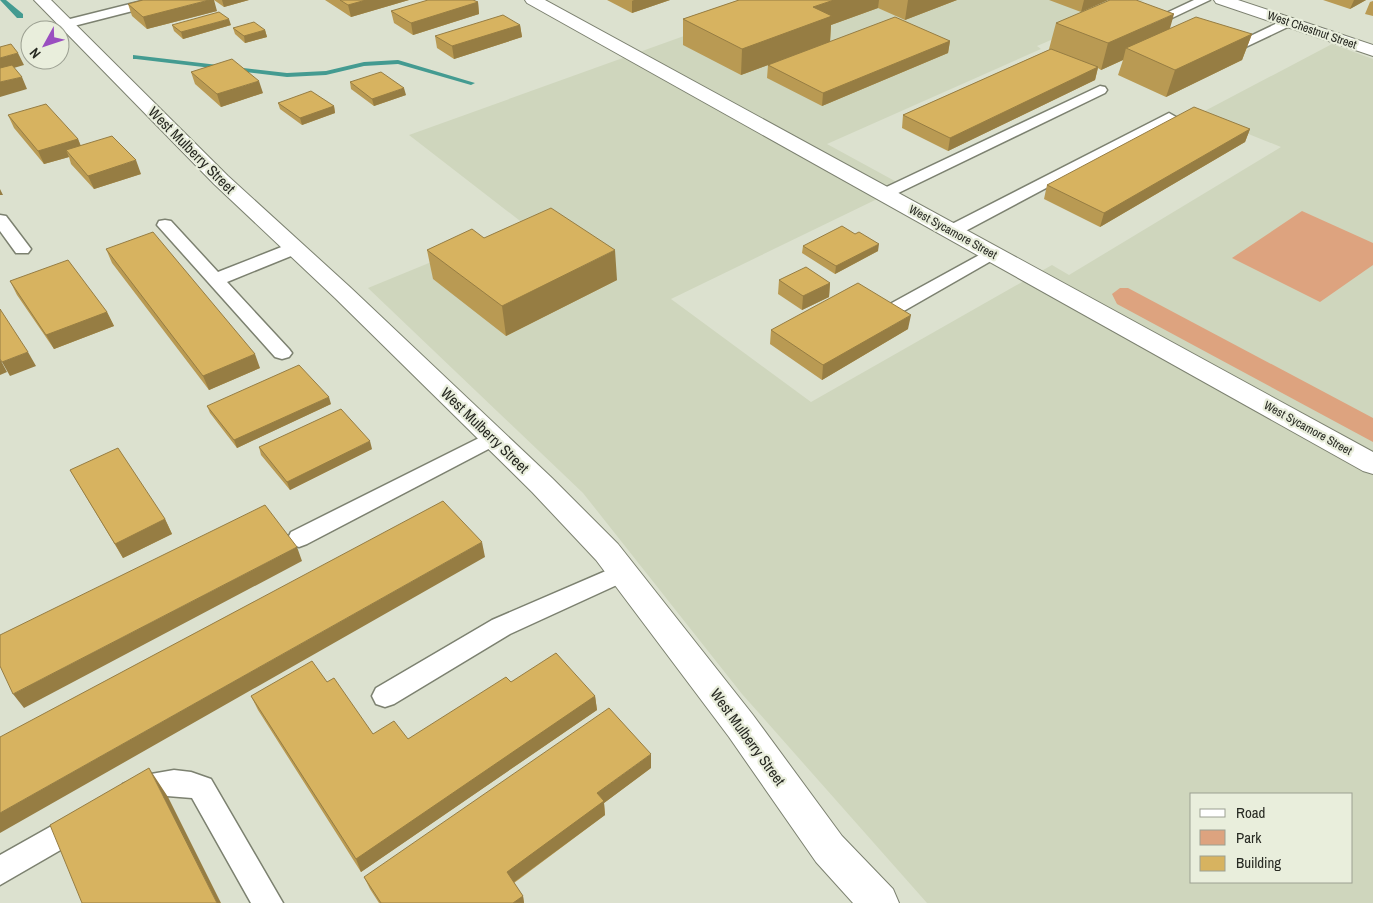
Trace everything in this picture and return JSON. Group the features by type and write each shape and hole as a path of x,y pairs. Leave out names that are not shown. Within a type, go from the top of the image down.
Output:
{"street":[{"name":"West Mulberry Street","path":"42,0 62,20"},
{"name":"West Sycamore Street","path":"533,0 1373,464"},
{"name":"West Chestnut Street","path":"1222,0 1373,51"},
{"name":"West Mulberry Street","path":"70,28 222,180 493,438 607,552 741,726 829,849 873,901"}],"lane":[{"path":"70,23 160,0"},
{"path":"1151,24 1204,0"},
{"path":"1228,50 1288,22"},
{"path":"884,194 1100,90"},
{"path":"952,231 1169,117"},
{"path":"0,220 22,249"},
{"path":"165,225 282,353"},
{"path":"215,280 295,248"},
{"path":"896,308 992,253"},
{"path":"299,538 493,438"},
{"path":"385,696 501,627 622,573"},
{"path":"0,871 132,794 163,782 184,782 201,788 268,903"}],"shaded area":[{"path":"784,0 1144,0 1037,46 1041,49 827,144 904,186 671,299 811,402 1052,265 1069,275 1281,147 1199,114 1332,44 1373,59 1373,903 927,903 742,694 583,493 368,288 524,224 409,135"}],"green space":[{"path":"1302,211 1373,243 1373,265 1320,302 1232,258"},
{"path":"1120,288 1128,288 1373,418 1373,442 1117,304 1112,294"}],"building":[{"path":"143,0 209,0 143,17 128,4"},
{"path":"340,0 366,0 348,5"},
{"path":"428,0 473,0 478,2 411,23 391,11"},
{"path":"739,0 834,0 813,7 832,16 742,49 683,19"},
{"path":"1110,0 1136,0 1174,14 1108,43 1056,23"},
{"path":"219,12 229,19 181,32 172,25"},
{"path":"503,15 520,25 452,46 435,36"},
{"path":"895,17 950,41 823,93 768,65"},
{"path":"1196,17 1252,34 1175,70 1126,48"},
{"path":"254,22 265,30 244,36 233,28"},
{"path":"11,44 18,53 0,58 0,47"},
{"path":"1051,49 1098,67 950,138 903,115"},
{"path":"232,59 259,81 217,94 191,72"},
{"path":"12,65 22,77 0,82 0,68"},
{"path":"381,72 404,88 372,99 350,82"},
{"path":"311,91 334,106 300,118 278,103"},
{"path":"46,104 78,139 38,151 8,115"},
{"path":"1194,107 1250,129 1104,213 1047,185"},
{"path":"112,136 136,160 88,176 66,150"},
{"path":"551,208 615,250 502,306 427,250 472,229 484,238"},
{"path":"842,226 855,234 859,232 879,244 836,266 803,246"},
{"path":"153,232 255,354 203,376 106,249"},
{"path":"68,260 107,312 46,335 10,281"},
{"path":"806,267 830,283 803,296 779,280"},
{"path":"858,283 911,315 823,365 771,330"},
{"path":"0,309 28,352 2,362 0,359"},
{"path":"299,365 329,397 234,440 207,406"},
{"path":"341,409 370,441 287,482 259,447"},
{"path":"118,448 165,519 115,544 70,470"},
{"path":"443,501 482,542 0,813 0,737"},
{"path":"265,505 297,547 13,694 0,666 0,635"},
{"path":"556,653 595,696 356,859 251,696 312,661 327,682 334,678 373,734 394,721 408,739 506,677 511,682"},
{"path":"609,708 651,754 597,793 604,801 507,872 523,896 513,903 381,903 364,877"},
{"path":"149,768 217,903 82,903 50,825"}],"waterway":[{"path":"2,0 20,16"},
{"path":"136,57 287,75 326,73 364,64 398,62 471,83"}]}
